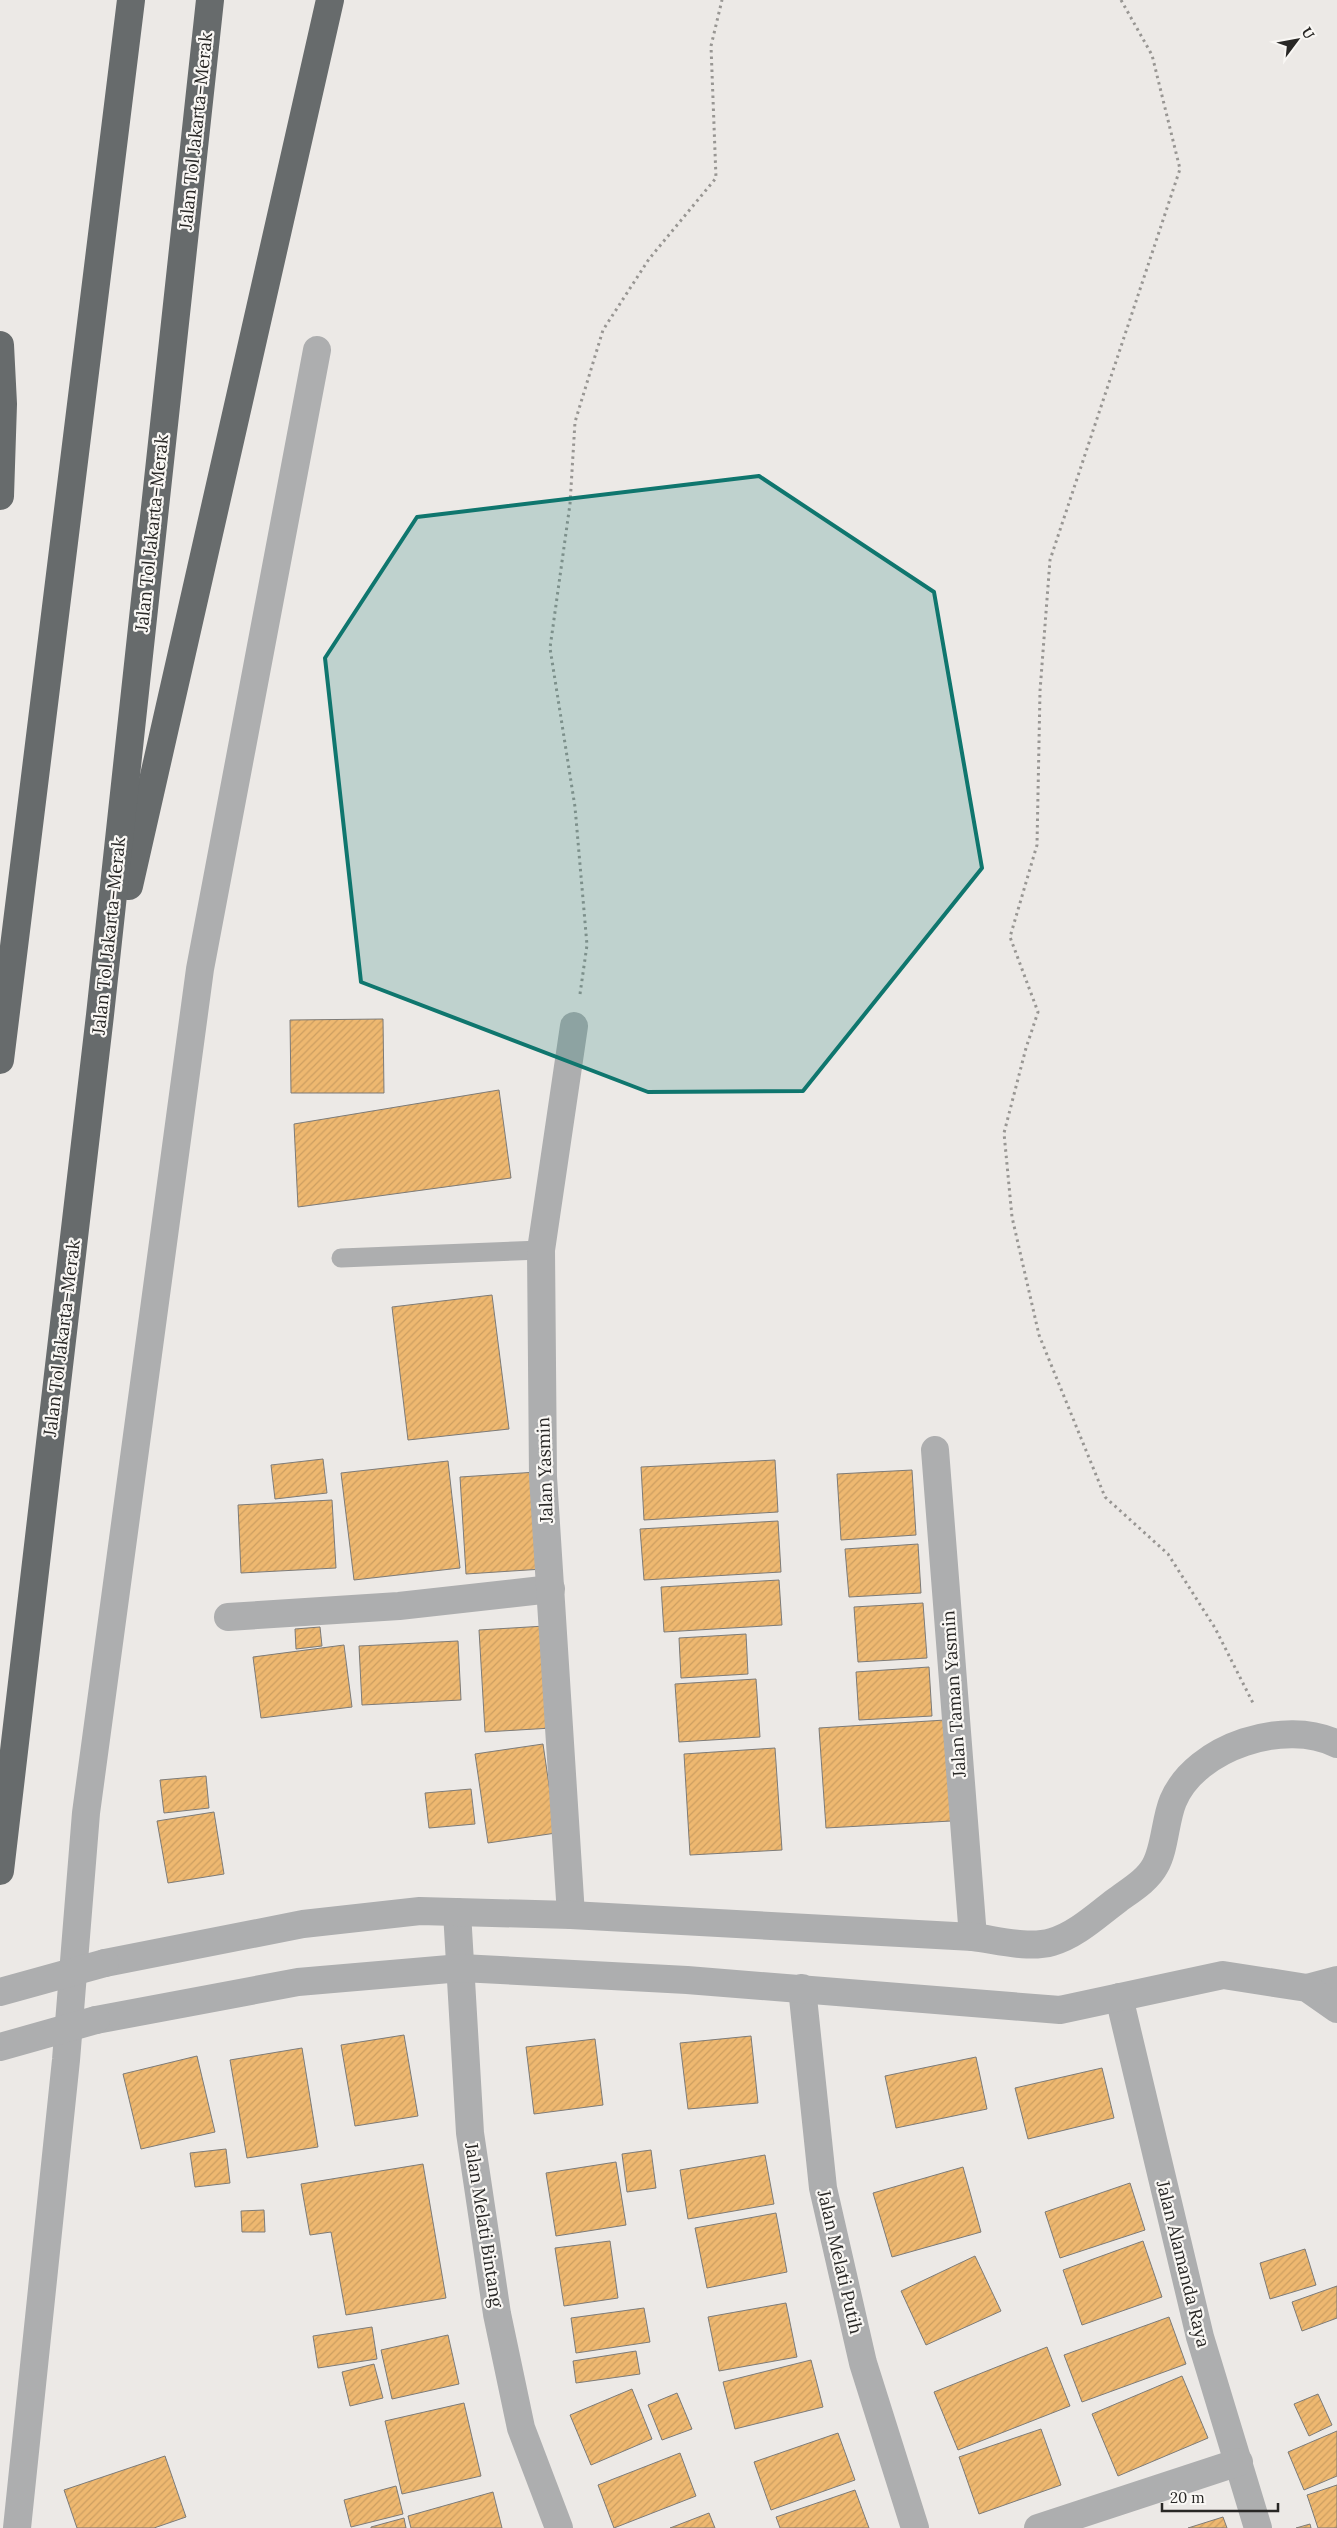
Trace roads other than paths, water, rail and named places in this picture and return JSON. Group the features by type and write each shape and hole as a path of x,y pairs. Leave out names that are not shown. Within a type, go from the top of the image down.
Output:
{"highway":[{"path":"0,1060 131,0"},
{"name":"Jalan Tol Jakarta–Merak","path":"0,1871 100,1015 210,0"},
{"path":"100,1015 330,0"},
{"path":"0,345 2,404 0,496"}],"street":[{"path":"17,2528 66,2060 86,1813 200,969 317,350"},
{"name":"Jalan Yasmin","path":"571,1915 543,1477 542,1250 574,1026"},
{"name":"Jalan Taman Yasmin","path":"935,1450 973,1937"},
{"path":"228,1617 399,1606 551,1589"},
{"path":"0,1992 105,1963 303,1924 420,1911 571,1915 973,1937 1032,1944 1052,1942 1073,1932 1142,1882 1156,1866 1174,1799 1188,1779 1206,1762 1241,1742 1269,1735 1298,1734 1337,1744"},
{"name":"Jalan Melati Bintang","path":"456,1912 470,2133 497,2314 521,2428 559,2528"},
{"path":"0,2047 96,2020 298,1982 461,1968 802,1988 971,2005 1060,2010 1223,1975 1307,1988 1337,2009"},
{"path":"1307,1988 1337,1980"},
{"name":"Jalan Melati Putih","path":"802,1988 823,2188 863,2363 914,2528"},
{"name":"Jalan Alamanda Raya","path":"1119,1997 1200,2337 1258,2528"},
{"path":"1038,2528 1238,2462"}],"lane":[{"path":"341,1258 542,1250"}]}
